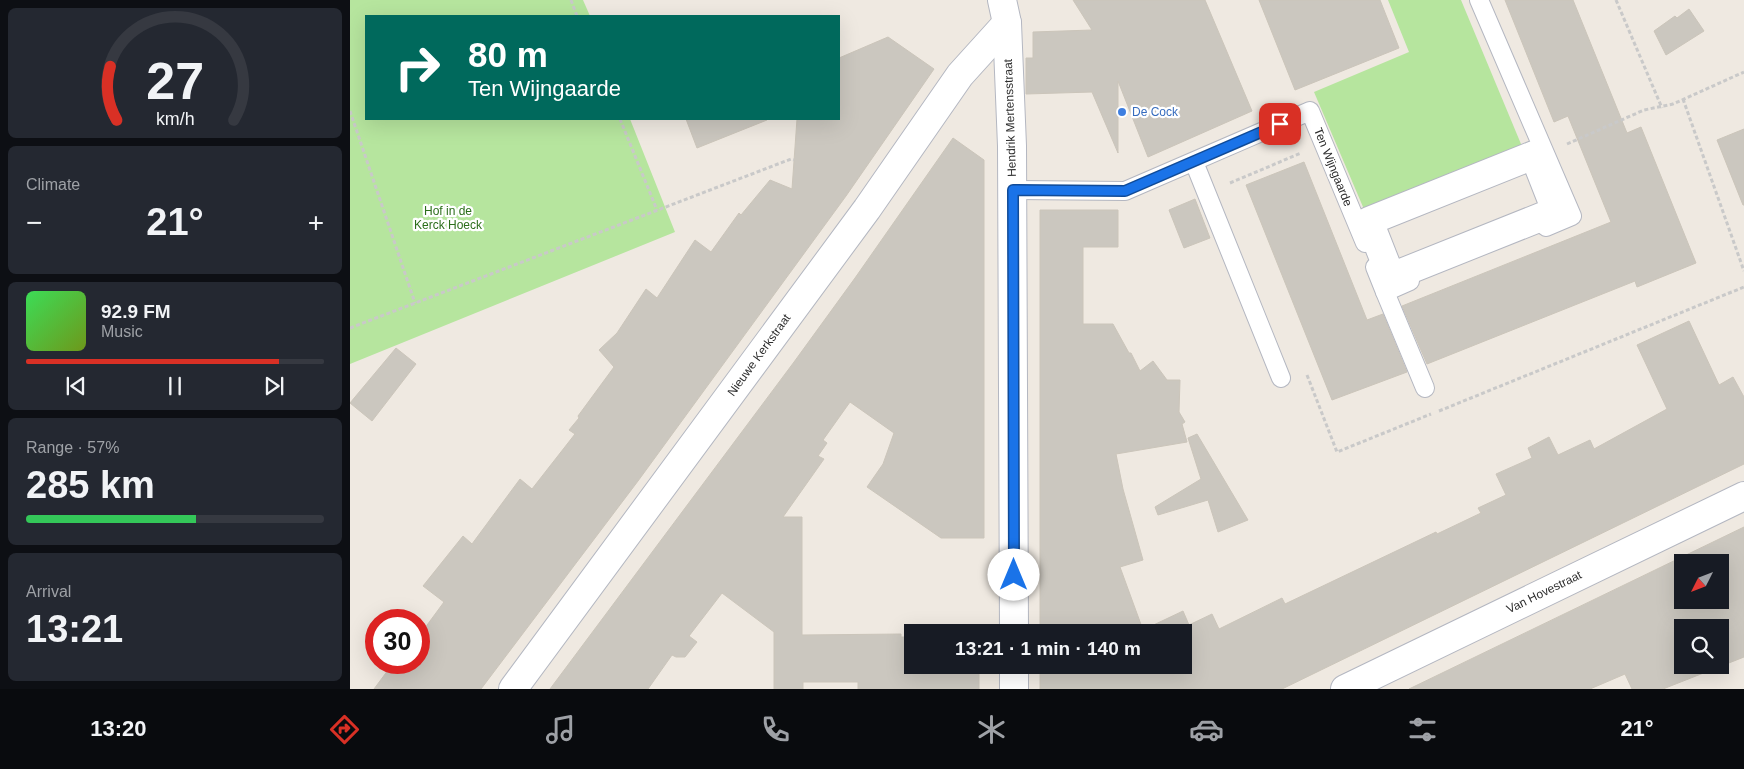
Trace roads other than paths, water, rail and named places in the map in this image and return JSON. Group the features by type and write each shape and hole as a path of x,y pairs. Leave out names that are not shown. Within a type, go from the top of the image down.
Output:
{"street":[{"name":"Hendrik Mertensstraat","path":"1004,11 1013,190 1014,624"},
{"name":"Nieuwe Kerkstraat","path":"513,689 867,209 1004,11"},
{"path":"1534,155 1556,211 1388,284 1369,222 1534,155"},
{"name":"Van Hovestraat","path":"1345,689 1744,496"},
{"path":"1014,674 1014,689"}],"lane":[{"path":"1388,284 1572,216 1479,0"},
{"name":"Ten Wijngaarde","path":"1013,190 1125,191 1310,111 1388,284 1425,388"},
{"path":"1194,162 1281,378"}],"place":[{"name":"De Cock","path":"1122,112"}],"park label":[{"name":"Hof in de Kerck Hoeck","path":"448,218"}]}
